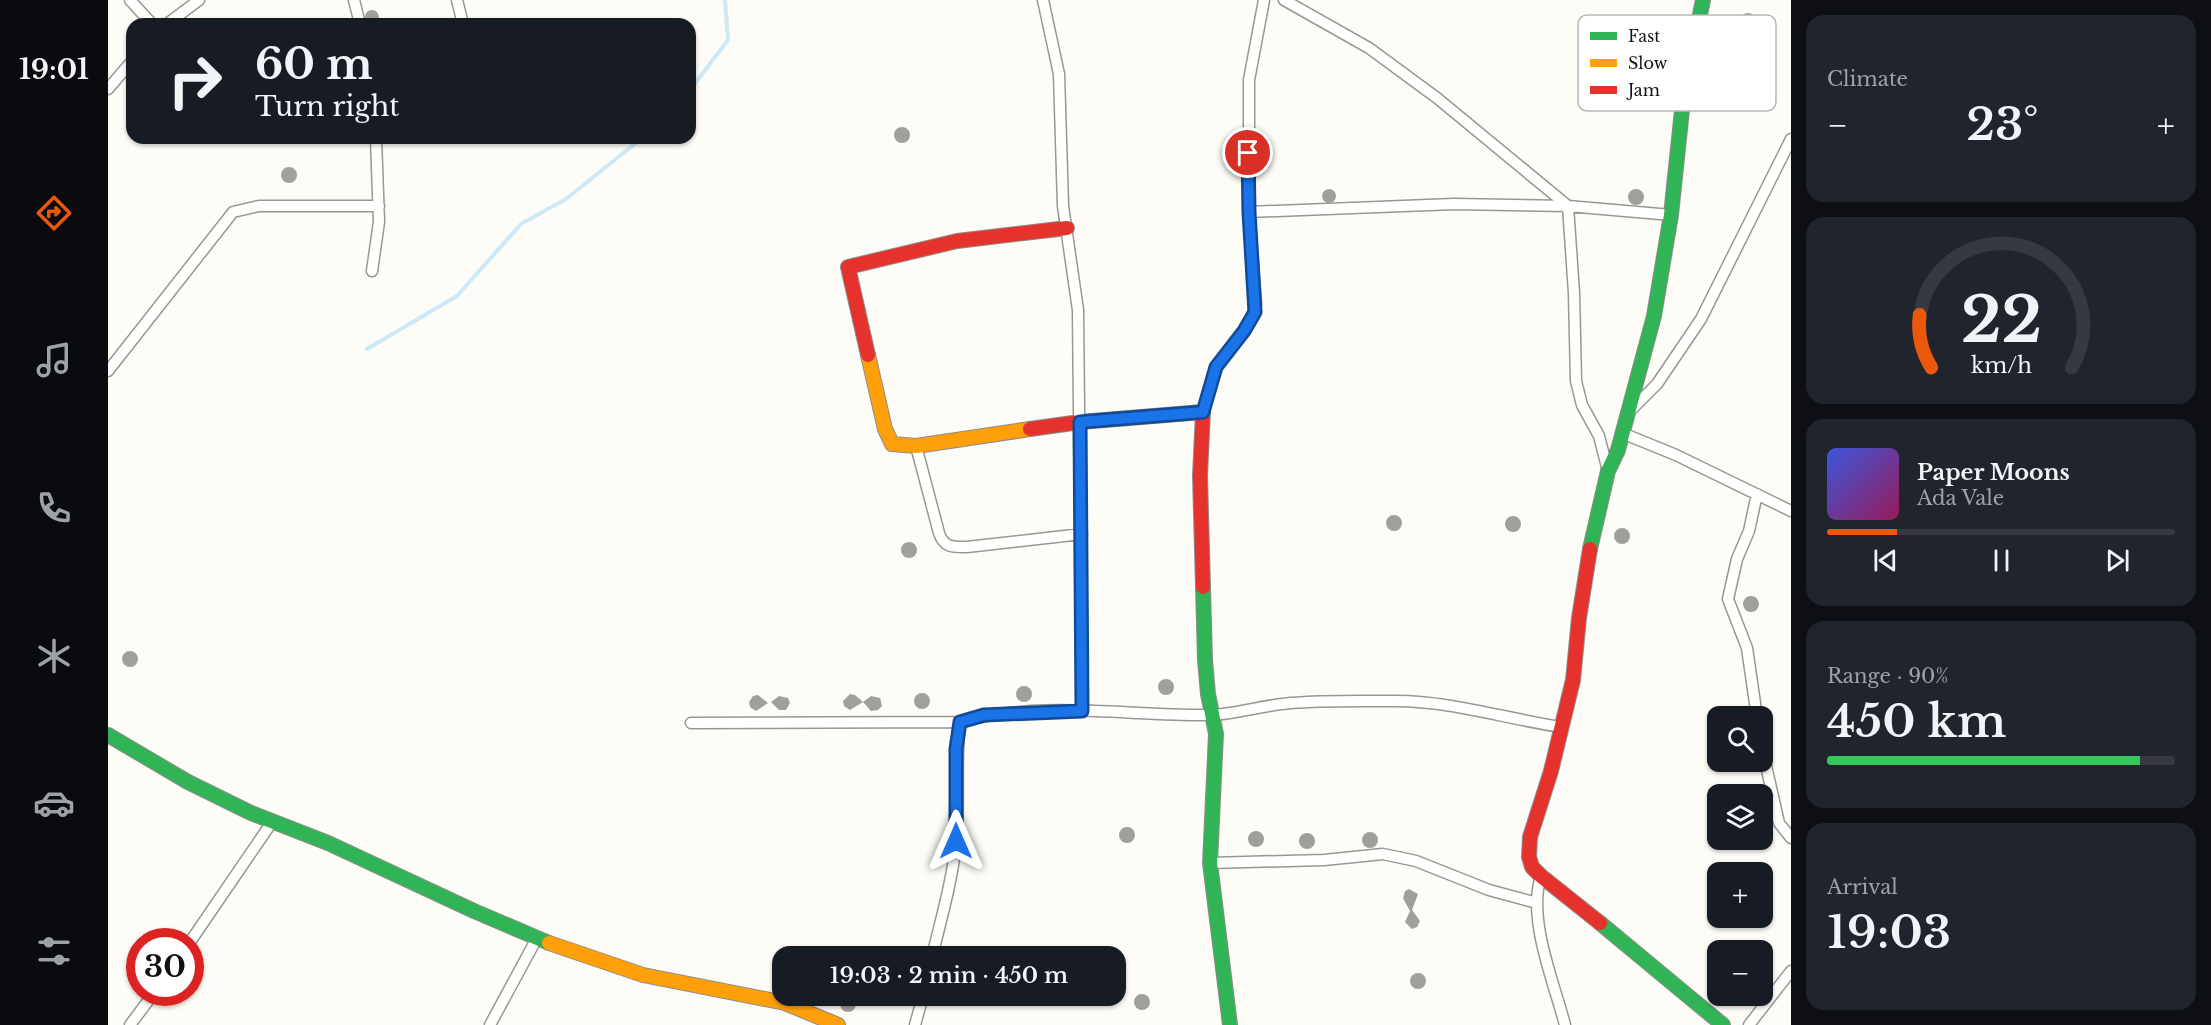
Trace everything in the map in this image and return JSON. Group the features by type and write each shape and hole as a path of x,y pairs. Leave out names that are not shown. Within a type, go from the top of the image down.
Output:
{"street":[{"path":"130,0 147,18"},
{"path":"176,18 199,0"},
{"path":"354,0 358,18"},
{"path":"457,0 462,18"},
{"path":"1043,0 1059,74 1061,176 1078,310 1082,711"},
{"path":"1230,1025 1210,863 1216,734 1205,660 1200,476 1203,412 1216,367 1244,331 1255,312 1249,212 1250,80 1264,0"},
{"path":"1284,0 1323,20 1386,60 1437,98 1568,206 1574,293 1576,381 1582,405 1599,436 1608,471"},
{"path":"1700,15 1703,0"},
{"path":"108,89 126,68"},
{"path":"1682,111 1671,215 1654,316 1618,450 1608,471 1590,549 1579,618 1573,680 1562,728 1530,837 1529,857 1532,867 1541,876 1664,973 1723,1025"},
{"path":"1627,413 1657,384 1701,319 1791,139"},
{"path":"372,271 379,222 376,144"},
{"path":"1249,212 1454,204 1568,206 1671,215"},
{"path":"108,371 233,212 259,206 379,206"},
{"path":"1067,228 957,241 848,267 888,439 898,446 916,446 1080,422 1203,412"},
{"path":"1622,433 1676,454 1791,511"},
{"path":"916,446 941,540 949,546 967,547 1082,534"},
{"path":"1755,706 1747,648 1728,599 1732,576 1749,531 1756,494"},
{"path":"692,723 960,722 984,715 1082,711 1212,715 1290,703 1405,701 1474,709 1562,728"},
{"path":"935,946 949,888 956,841 956,749 960,722"},
{"path":"108,735 164,769 272,822 332,845 497,923 643,976 770,1000 798,1008 838,1025"},
{"path":"1767,772 1779,823 1791,838"},
{"path":"200,928 272,822"},
{"path":"1210,863 1324,860 1383,854 1416,861 1489,890 1537,903"},
{"path":"1541,876 1537,903 1540,926 1564,1025"},
{"path":"490,1025 537,938"},
{"path":"1749,1025 1791,972"},
{"path":"130,1025 144,1006"},
{"path":"915,1025 920,1006"}],"building":[{"path":"369,10 375,10 379,18 365,18"},
{"path":"902,127 908,129 910,135 908,141 902,143 896,141 894,135 896,129"},
{"path":"289,167 295,169 297,175 295,181 289,183 283,181 281,175 283,169"},
{"path":"1326,189 1332,189 1336,196 1332,203 1326,203 1322,199 1322,193"},
{"path":"1636,189 1642,191 1644,197 1642,203 1636,205 1630,203 1628,197 1630,191"},
{"path":"1394,515 1400,517 1402,523 1400,529 1394,531 1388,529 1386,523 1388,517"},
{"path":"1513,516 1519,518 1521,524 1519,530 1513,532 1507,530 1505,524 1507,518"},
{"path":"1622,528 1628,530 1630,536 1628,542 1622,544 1616,542 1614,536 1616,530"},
{"path":"909,542 915,544 917,550 915,556 909,558 903,556 901,550 903,544"},
{"path":"1751,596 1757,598 1759,604 1757,610 1751,612 1745,610 1743,604 1745,598"},
{"path":"130,651 136,653 138,659 136,665 130,667 124,665 122,659 124,653"},
{"path":"1166,679 1172,681 1174,687 1172,693 1166,695 1160,693 1158,687 1160,681"},
{"path":"1024,686 1030,688 1032,694 1030,700 1024,702 1018,700 1016,694 1018,688"},
{"path":"922,693 928,695 930,701 928,707 922,709 916,707 914,701 916,695"},
{"path":"850,694 863,702 850,710 844,706 843,701"},
{"path":"758,695 768,703 756,711 750,707 749,702 753,696"},
{"path":"779,696 788,698 790,703 786,710 779,710 771,702"},
{"path":"871,696 880,698 882,706 878,710 871,711 863,702"},
{"path":"1127,827 1133,829 1135,835 1133,841 1127,843 1121,841 1119,835 1121,829"},
{"path":"1256,831 1262,833 1264,839 1262,845 1256,847 1250,845 1248,839 1250,833"},
{"path":"1370,832 1376,834 1378,840 1376,846 1370,848 1364,846 1362,840 1364,834"},
{"path":"1307,833 1313,835 1315,841 1313,847 1307,849 1301,847 1299,841 1301,835"},
{"path":"1409,889 1418,894 1412,910 1420,921 1417,927 1412,929 1405,922 1410,911 1403,898 1405,891"},
{"path":"1418,973 1424,975 1426,981 1424,987 1418,989 1412,987 1410,981 1412,975"},
{"path":"1142,994 1148,996 1150,1002 1148,1008 1142,1010 1136,1008 1134,1002 1136,996"},
{"path":"855,1006 854,1010 848,1012 842,1010 841,1007"}],"waterway":[{"path":"696,82 728,40 725,0"},
{"path":"367,349 457,296 521,224 566,199 635,144"}],"traffic: fast":[{"path":"1700,15 1703,0"},
{"path":"1590,549 1608,471 1618,450 1654,316 1671,215 1682,111"},
{"path":"1203,587 1208,694 1216,734 1210,863 1230,1025"},
{"path":"108,735 188,782 251,813 328,843 549,943"},
{"path":"1600,923 1723,1025"}],"traffic: slow":[{"path":"868,355 885,429 892,444 916,446 1030,429"},
{"path":"549,943 643,975 785,1003 838,1025"}],"traffic: jam":[{"path":"868,355 848,267 957,241 1067,228"},
{"path":"1030,429 1080,422 1203,412 1200,476 1203,587"},
{"path":"1590,549 1579,618 1573,680 1551,771 1530,837 1529,857 1532,867 1541,876 1600,923"}],"route":[{"path":"956,841 956,749 960,722 984,715 1082,711 1080,422 1203,412 1216,367 1223,355 1244,331 1255,312 1248,153"}]}
